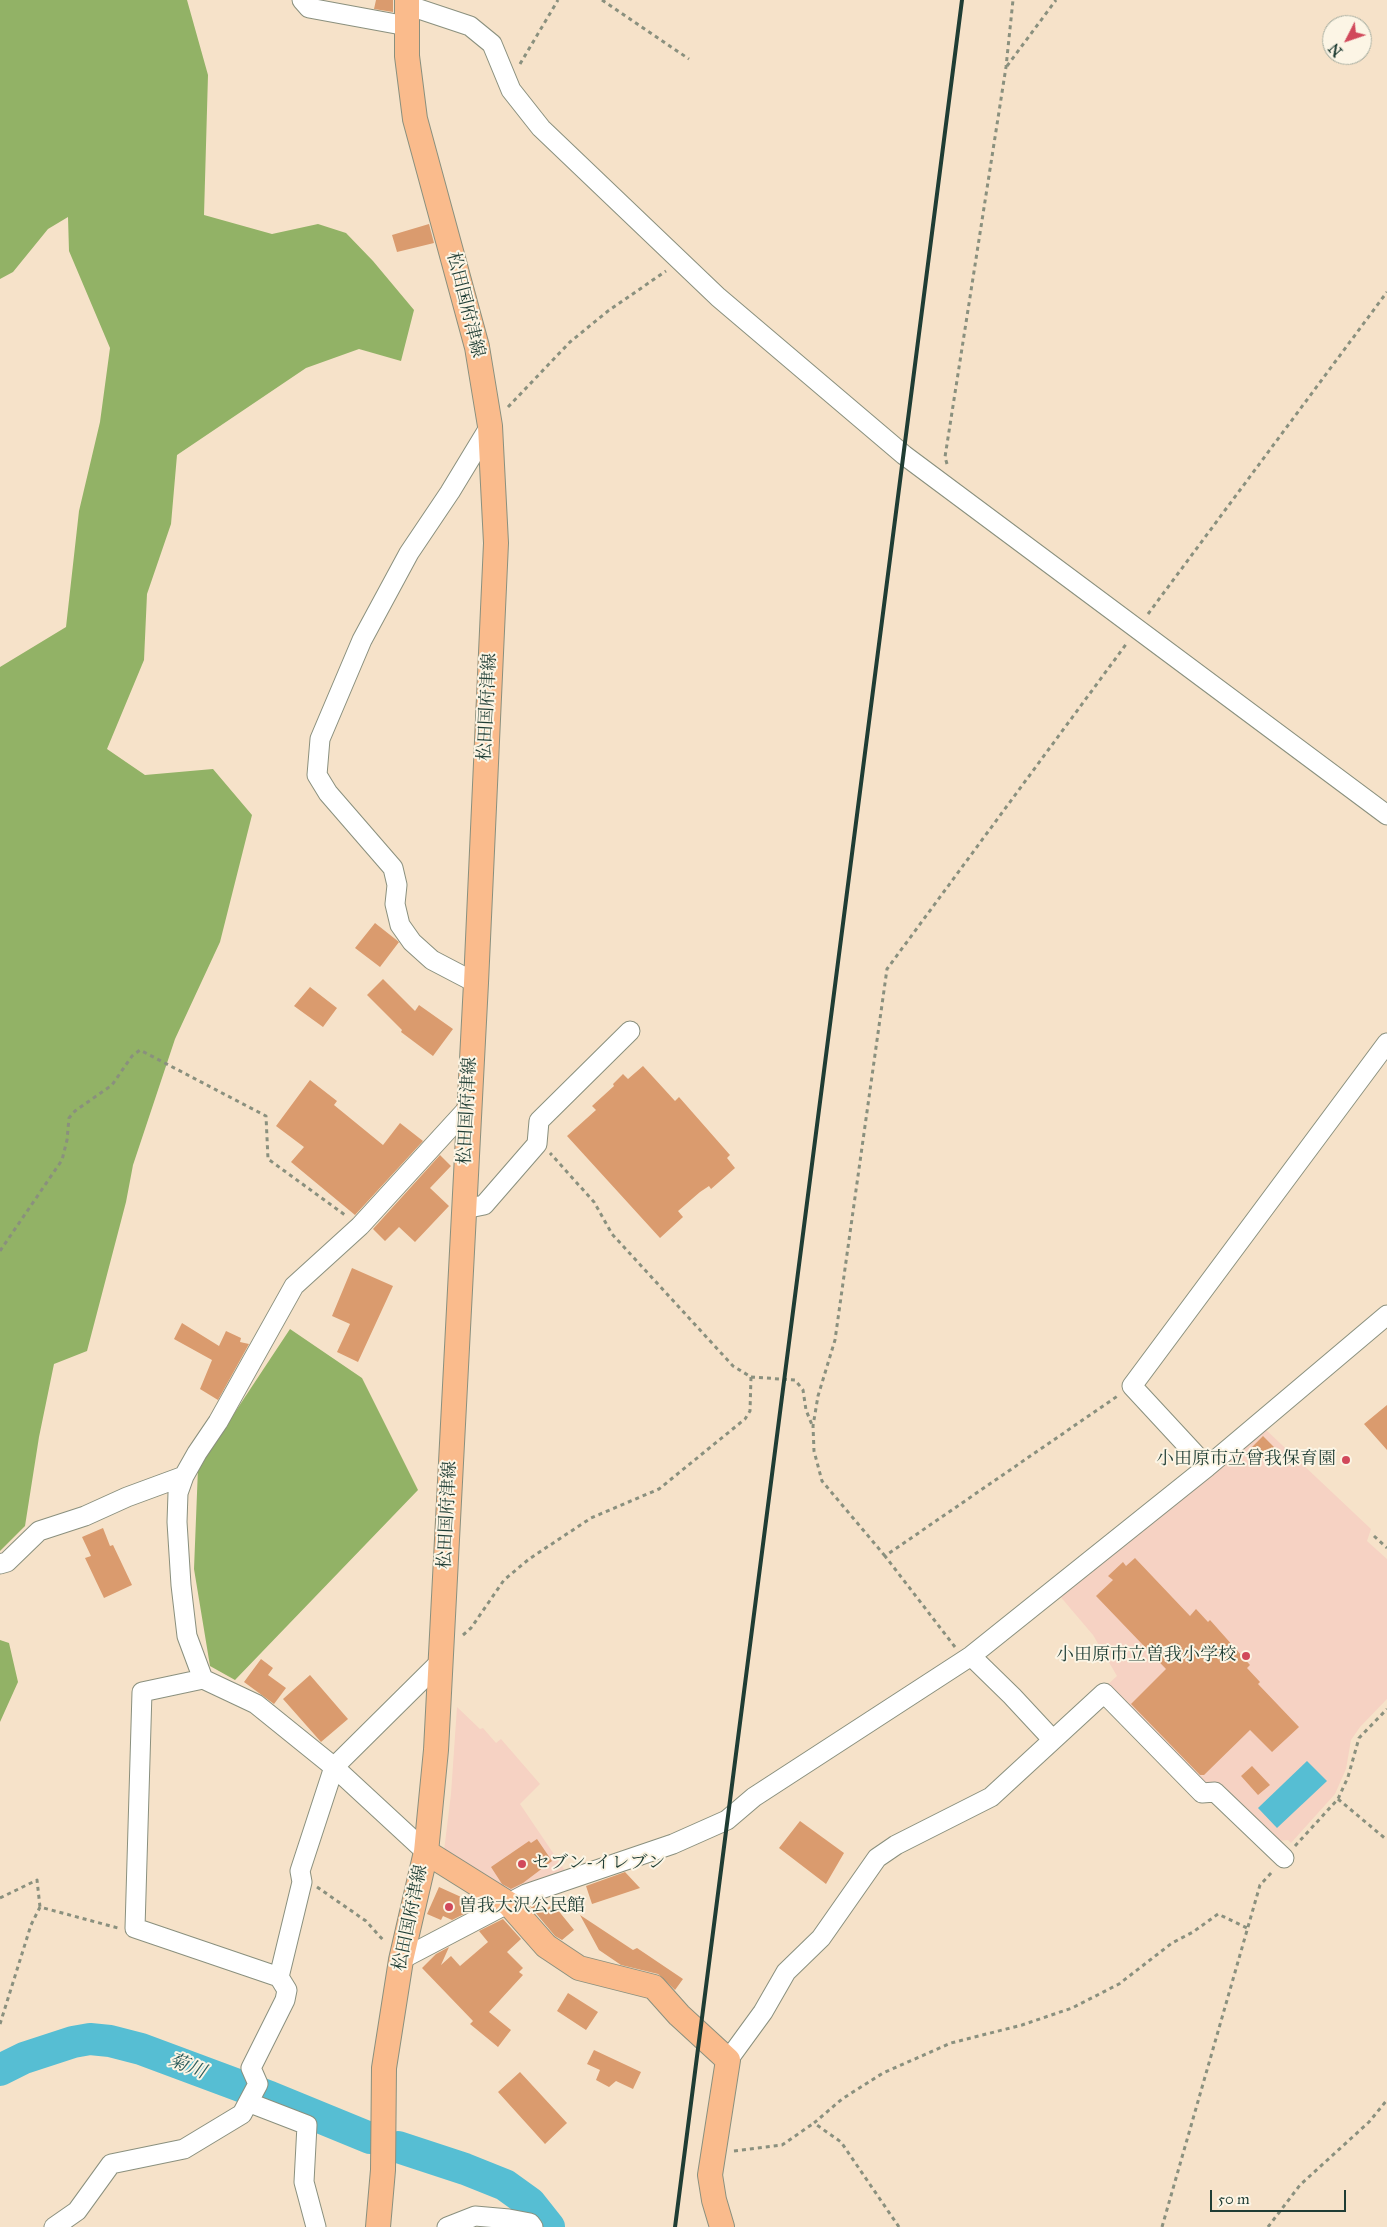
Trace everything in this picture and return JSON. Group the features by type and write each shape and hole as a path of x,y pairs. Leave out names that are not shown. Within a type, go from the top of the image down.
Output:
{"main road":[{"name":"松田国府津線","path":"378,2227 383,2170 384,2068 401,1960 426,1852 436,1750 476,983 496,543 490,426 477,347 415,119 407,56 407,10"},
{"path":"426,1852 510,1904 546,1946 579,1968 654,1987 679,2015 728,2060 710,2175 714,2200 722,2227"}],"street":[{"path":"302,0 308,8 407,10 470,26 492,44 512,90 541,128 718,297 904,455 1387,814"},
{"path":"476,983 432,960 412,942 400,925 395,904 397,885 393,868 328,794 317,775 320,739 362,640 409,553 450,492 490,426"},
{"path":"464,1209 484,1205 537,1144 539,1121 630,1031"},
{"path":"1207,1467 1132,1386 1387,1043"},
{"path":"203,1679 187,1636 181,1585 177,1522 178,1493 184,1476 218,1422 294,1286 360,1226 468,1108"},
{"path":"401,1960 526,1894 673,1844 727,1820 754,1797 968,1658 1207,1467 1387,1315"},
{"path":"0,1564 7,1562 39,1531 85,1516 127,1497 184,1476"},
{"path":"279,1977 302,1882 300,1871 334,1767 441,1655"},
{"path":"968,1658 1012,1696 1052,1739"},
{"path":"54,2227 77,2211 111,2164 184,2149 242,2114 250,2103 258,2084 251,2068 285,2000 287,1990 279,1977 135,1928 142,1692 203,1679 256,1704 334,1767 426,1852"},
{"path":"728,2060 763,2012 786,1972 821,1938 878,1858 896,1845 991,1797 1104,1693 1202,1793 1215,1792 1284,1858"},
{"path":"250,2103 307,2125 304,2182 316,2227"},
{"path":"447,2227 475,2216 509,2219 530,2224 533,2227"}],"path":[{"path":"509,83 558,0"},
{"path":"602,0 689,59"},
{"path":"949,470 945,456 1006,67 1014,0"},
{"path":"1006,67 1056,0"},
{"path":"490,426 570,342 608,311 680,261"},
{"path":"968,1658 822,1481 814,1451 813,1426 818,1396 835,1340 887,969 1387,292"},
{"path":"0,1251 21,1223 62,1160 67,1140 69,1118 112,1085 132,1056 140,1050 266,1116 268,1159 360,1226"},
{"path":"537,1144 550,1153 594,1202 612,1234 733,1366 751,1377 795,1380 803,1390 806,1410 813,1426"},
{"path":"441,1655 471,1628 504,1580 529,1559 591,1518 659,1489 745,1420 750,1412 751,1377"},
{"path":"884,1556 1132,1386"},
{"path":"1374,1536 1387,1548"},
{"path":"1162,2227 1260,1885 1338,1799 1348,1777 1359,1738 1387,1708"},
{"path":"1338,1799 1387,1840"},
{"path":"0,1898 37,1880 40,1907 31,1925 0,2024"},
{"path":"302,1882 322,1889 366,1921 401,1960"},
{"path":"40,1907 123,1929 135,1928"},
{"path":"712,2154 782,2145 814,2123 842,2099 883,2073 951,2043 1022,2025 1072,2008 1119,1984 1172,1943 1194,1932 1218,1914 1247,1928"},
{"path":"1268,2227 1300,2185 1370,2122 1387,2100"},
{"path":"814,2123 841,2142 899,2227"}],"shaded area":[{"name":"小田原市立曽我小学校","path":"1264,1428 1371,1529 1367,1541 1387,1559 1387,1699 1360,1727 1351,1740 1346,1769 1335,1794 1291,1843 1288,1840 1277,1841 1201,1786 1105,1687 1117,1676 1093,1635 1059,1595"},
{"path":"457,1707 480,1729 483,1728 496,1743 501,1739 540,1784 520,1804 568,1875 507,1893 444,1851 451,1794"}],"green space":[{"path":"0,0 187,0 208,75 204,215 272,234 318,224 346,233 373,261 414,310 401,361 359,349 306,368 177,455 171,524 147,594 144,660 107,749 145,775 213,769 252,815 220,942 175,1039 133,1165 126,1202 87,1351 54,1364 39,1437 25,1526 0,1551 0,667 66,627 79,511 100,422 110,348 69,251 68,217 48,229 13,272 0,279"},
{"path":"290,1329 362,1378 418,1490 235,1680 210,1666 194,1569 198,1468"},
{"path":"0,1640 9,1643 18,1682 0,1722"}],"water":[{"path":"1307,1761 1327,1781 1277,1828 1258,1808"}],"building":[{"path":"376,0 393,0 393,12 374,9"},
{"path":"429,224 434,243 397,252 392,235"},
{"path":"375,923 399,942 380,967 355,948"},
{"path":"383,979 415,1011 419,1005 453,1029 433,1056 401,1032 402,1030 367,995"},
{"path":"310,987 337,1008 323,1027 294,1006"},
{"path":"643,1066 675,1101 679,1097 730,1155 727,1158 735,1168 711,1189 709,1186 700,1192 678,1211 683,1217 660,1238 567,1136 596,1110 592,1106 614,1086 613,1084 623,1074 628,1079"},
{"path":"310,1080 337,1101 334,1105 383,1145 400,1123 423,1141 355,1215 291,1162 304,1147 276,1126"},
{"path":"440,1155 451,1166 430,1188 449,1206 415,1242 399,1227 385,1241 373,1229"},
{"path":"352,1268 393,1286 358,1362 337,1352 350,1324 332,1316"},
{"path":"182,1323 219,1346 226,1331 241,1338 240,1342 249,1344 218,1400 200,1389 212,1360 174,1339"},
{"path":"1387,1405 1387,1450 1364,1424"},
{"path":"1263,1436 1274,1447 1262,1460 1250,1449"},
{"path":"103,1528 110,1546 113,1545 132,1585 104,1598 85,1558 91,1556 82,1537"},
{"path":"1135,1558 1190,1616 1196,1609 1208,1622 1210,1620 1250,1665 1247,1668 1260,1682 1258,1684 1299,1727 1272,1752 1250,1730 1204,1775 1200,1775 1131,1704 1166,1669 1096,1596 1113,1580 1108,1576 1123,1562 1126,1566"},
{"path":"261,1659 273,1668 268,1675 286,1688 274,1704 244,1682"},
{"path":"310,1675 348,1719 321,1742 283,1699"},
{"path":"1252,1766 1270,1785 1258,1795 1241,1776"},
{"path":"800,1821 844,1853 826,1884 779,1848"},
{"name":"セブン-イレブン","path":"537,1839 552,1861 523,1883 511,1889 502,1884 491,1867 529,1841 531,1843"},
{"path":"625,1872 640,1888 592,1904 586,1886"},
{"name":"曽我大沢公民館","path":"439,1887 470,1901 464,1914 452,1920 443,1916 441,1920 427,1914"},
{"path":"539,1902 545,1910 553,1904 574,1930 562,1940 555,1936 529,1905"},
{"path":"580,1915 633,1950 637,1948 683,1979 675,1990 658,1974 621,1965 599,1950"},
{"path":"503,1919 521,1939 507,1952 523,1968 519,1972 523,1975 489,2012 511,2030 498,2047 470,2024 473,2021 422,1968 436,1954 449,1947 441,1965 451,1956 460,1966 488,1942 479,1931"},
{"path":"568,1993 598,2012 586,2030 557,2011"},
{"path":"594,2050 641,2072 633,2089 616,2081 609,2087 596,2080 600,2070 587,2064"},
{"path":"520,2072 567,2123 545,2144 498,2092"}],"waterway":[{"name":"菊川","path":"0,2070 24,2058 73,2042 90,2039 110,2041 141,2049 270,2097 370,2138"},
{"name":"菊川","path":"398,2147 465,2169 505,2185 530,2203 549,2227"}],"railway":[{"path":"675,2227 962,0"}],"place":[{"name":"小田原市立曾我保育園","path":"1346,1460"},
{"name":"小田原市立曽我小学校","path":"1246,1656"},
{"name":"セブン-イレブン","path":"522,1864"},
{"name":"曽我大沢公民館","path":"449,1907"}]}
